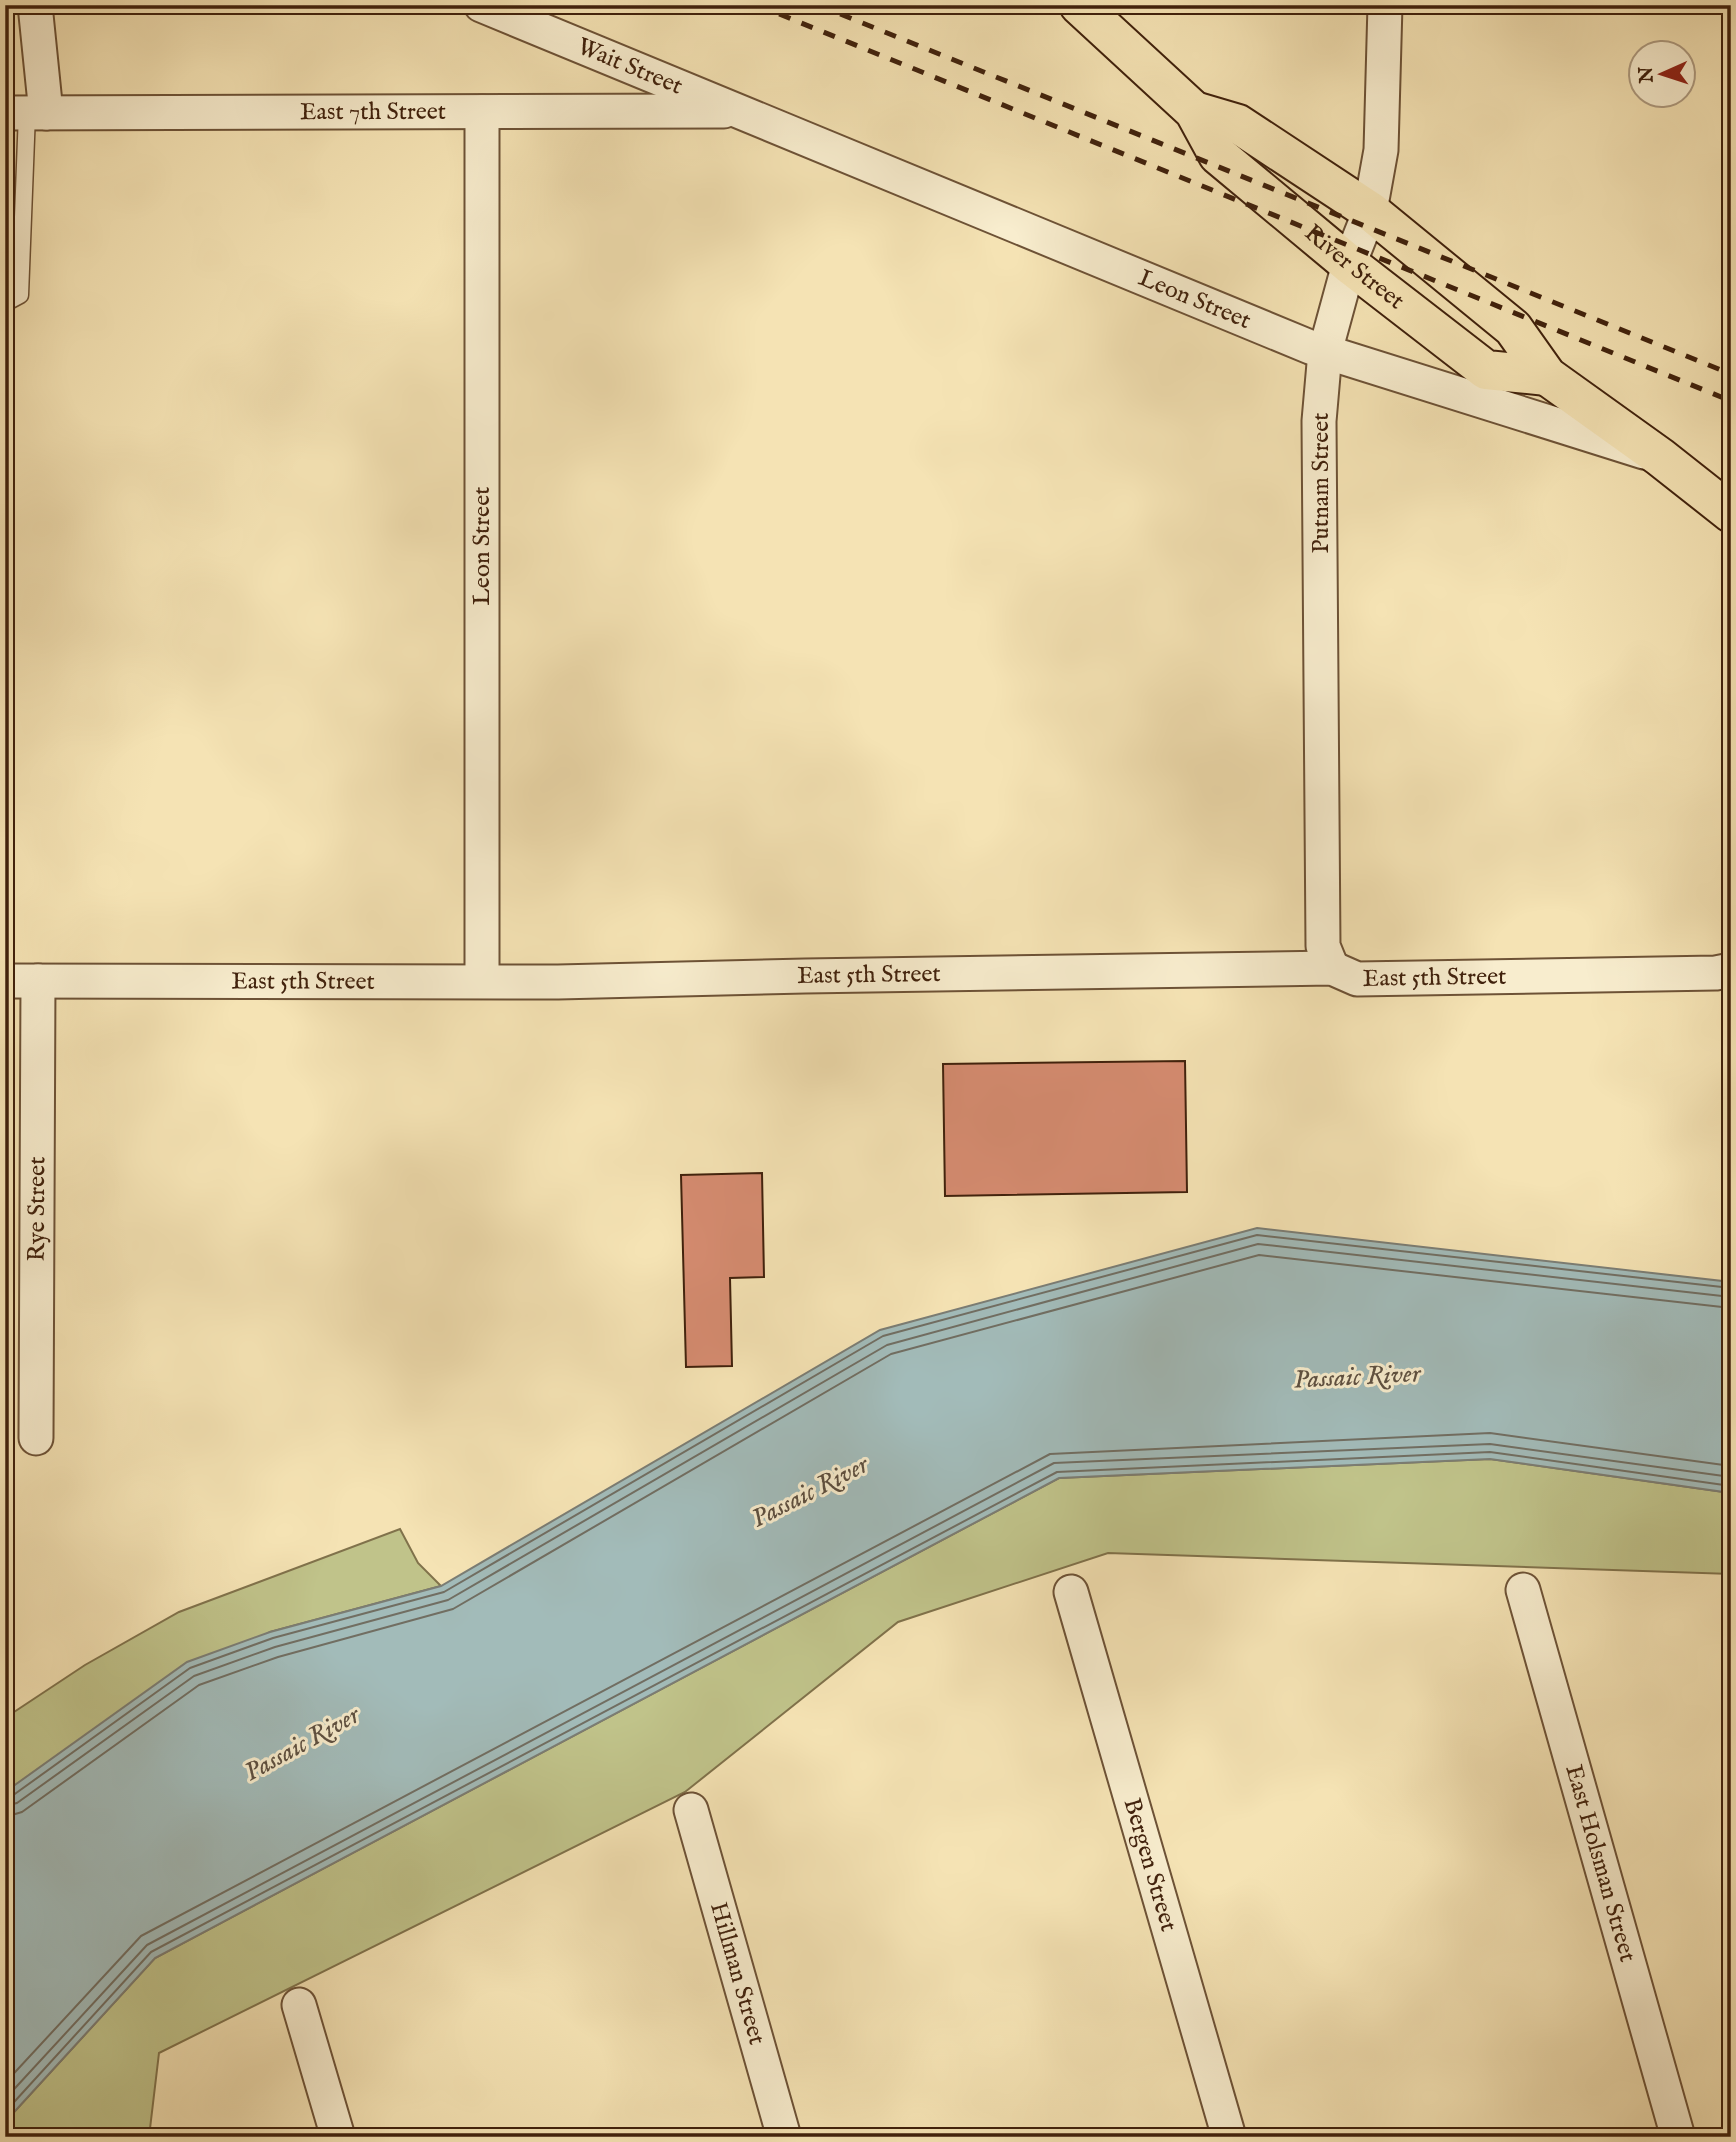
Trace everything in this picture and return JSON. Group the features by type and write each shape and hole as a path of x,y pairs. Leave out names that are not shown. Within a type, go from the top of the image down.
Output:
{"main road":[{"name":"River Street","path":"1079,5 1194,111 1218,155 1349,264 1486,370 1547,376"},
{"name":"River Street","path":"1194,111 1238,124 1370,211 1513,328 1547,376 1660,457 1731,513"}],"street":[{"path":"26,113 36,5"},
{"name":"Wait Street","path":"481,5 740,111"},
{"name":"Putnam Street","path":"1332,968 1322,946 1320,421 1325,352 1349,264 1370,211 1381,150 1385,5"},
{"name":"East 7th Street","path":"26,113 740,111"},
{"name":"Leon Street","path":"740,111 1325,352 1660,457"},
{"name":"Leon Street","path":"482,112 482,981"},
{"name":"East 5th Street","path":"22,981 558,982 1332,968 1357,979 1716,973 1731,970"},
{"name":"Rye Street","path":"22,981 36,1438"},
{"name":"East Holsman Street","path":"1523,1590 1678,2137"},
{"name":"Bergen Street","path":"1071,1592 1229,2137"},
{"name":"Hillman Street","path":"691,1810 784,2137"},
{"path":"299,2005 338,2137"}],"lane":[{"path":"5,303 20,295 26,113"}],"green space":[{"path":"1490,1459 1731,1493 1731,1574 1108,1553 898,1622 685,1792 159,2053 149,2137 5,2137 5,2122 155,1958 1059,1478"},
{"path":"400,1529 418,1563 441,1586 270,1632 5,1792 5,1718 85,1665 179,1612"}],"water":[{"name":"Passaic River","path":"1257,1228 1731,1282 1731,1493 1490,1459 1059,1478 155,1958 5,2122 5,1792 187,1662 270,1632 441,1586 880,1330"}],"building":[{"path":"1185,1061 1187,1192 945,1196 943,1064"},
{"path":"762,1173 764,1277 730,1278 732,1366 686,1367 681,1175"}],"railway":[{"path":"757,5 1731,401"},
{"path":"818,5 1731,374"}]}
